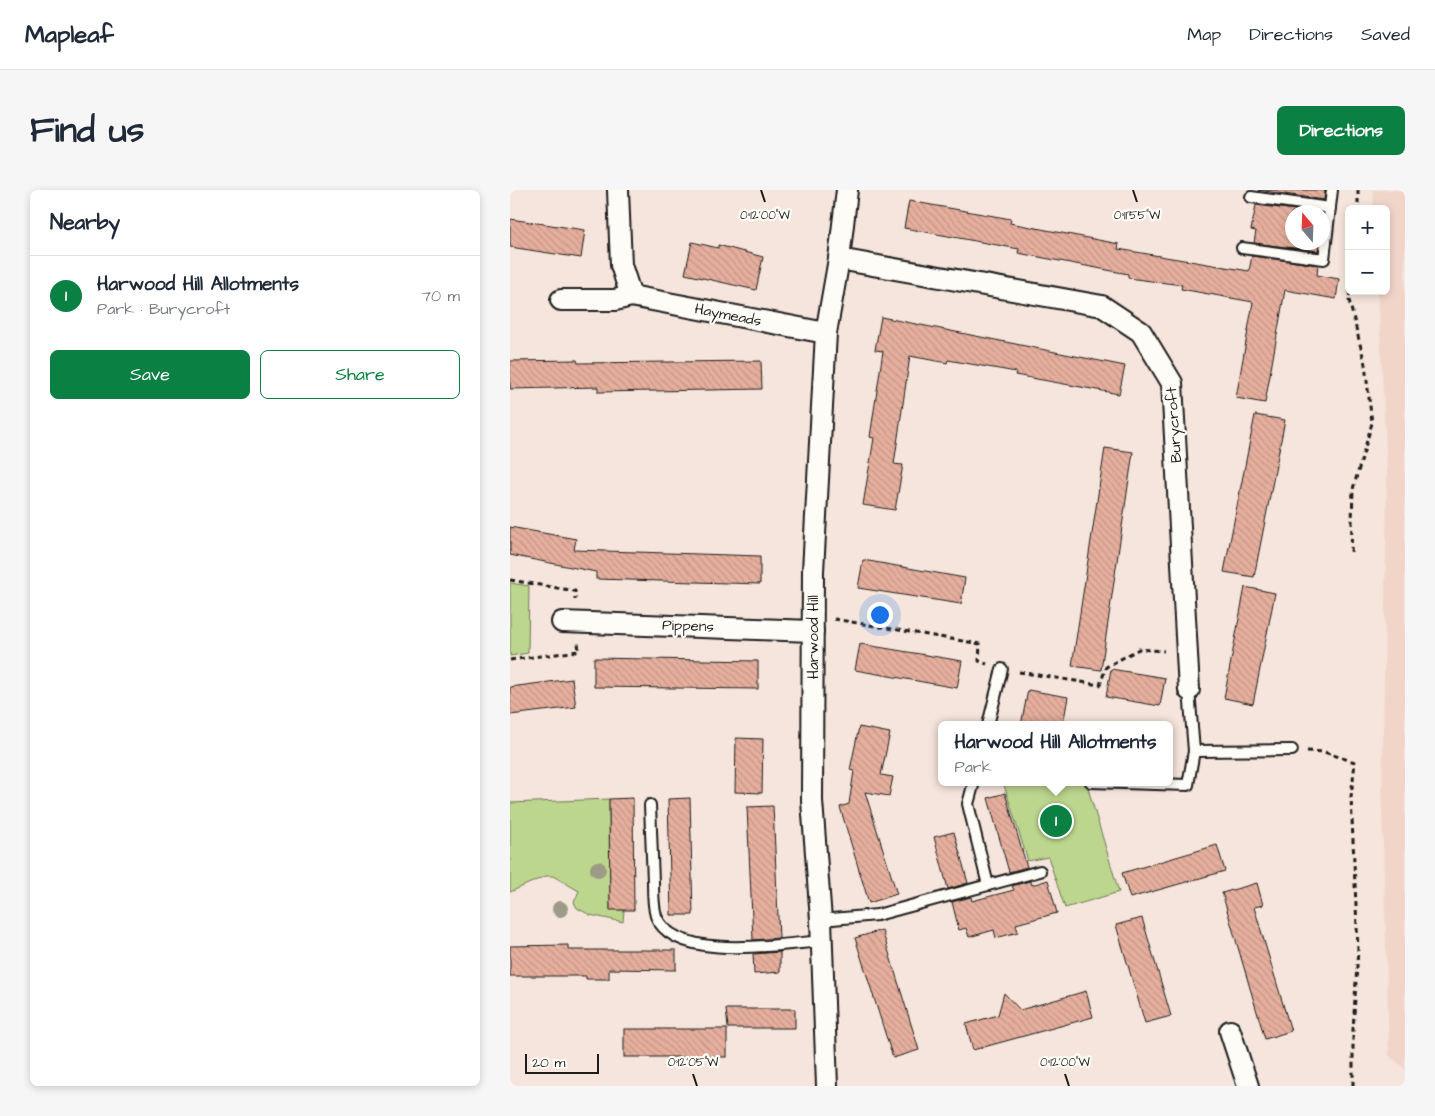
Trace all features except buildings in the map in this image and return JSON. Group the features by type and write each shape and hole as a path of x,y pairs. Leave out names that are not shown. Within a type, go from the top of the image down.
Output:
{"street":[{"path":"618,190 621,265 631,296"},
{"name":"Harwood Hill","path":"827,1086 821,920 812,801 813,571 826,333 839,259 847,190"},
{"name":"Burycroft","path":"839,259 1102,306 1141,332 1172,383 1189,690"},
{"name":"Haymeads","path":"561,300 615,300 631,296 826,333"},
{"name":"Pippens","path":"562,622 813,631"},
{"path":"1230,1031 1248,1086"}],"lane":[{"path":"1330,208 1332,190"},
{"path":"1251,197 1308,205"},
{"path":"1242,248 1324,259 1325,250"},
{"path":"989,721 1002,669"},
{"path":"1173,785 1188,785 1194,751 1189,690"},
{"path":"1194,751 1292,750"},
{"path":"973,786 968,804 988,885"},
{"path":"650,805 653,895 656,916 664,928 680,938 702,946 726,947 822,941"},
{"path":"821,920 877,915 1040,871"}],"path":[{"path":"1358,190 1358,205"},
{"path":"1350,295 1349,300 1365,364 1372,423 1353,489 1351,554"},
{"path":"1292,750 1324,752 1355,762 1350,798 1358,949 1353,1030 1353,1086"}],"shaded area":[{"path":"1373,190 1405,190 1405,1069 1389,1055 1382,808 1387,473 1378,295 1390,295 1390,205 1374,205"}],"green space":[{"path":"510,583 529,586 528,653 510,656"},
{"path":"1004,786 1087,786 1119,892 1065,908 1048,857 1028,861"},
{"path":"609,799 610,909 624,910 623,922 590,915 577,908 574,902 579,891 553,876 546,876 510,892 510,803"}],"place":[{"name":"Harwood Hill Allotments","path":"1056,821"}]}
